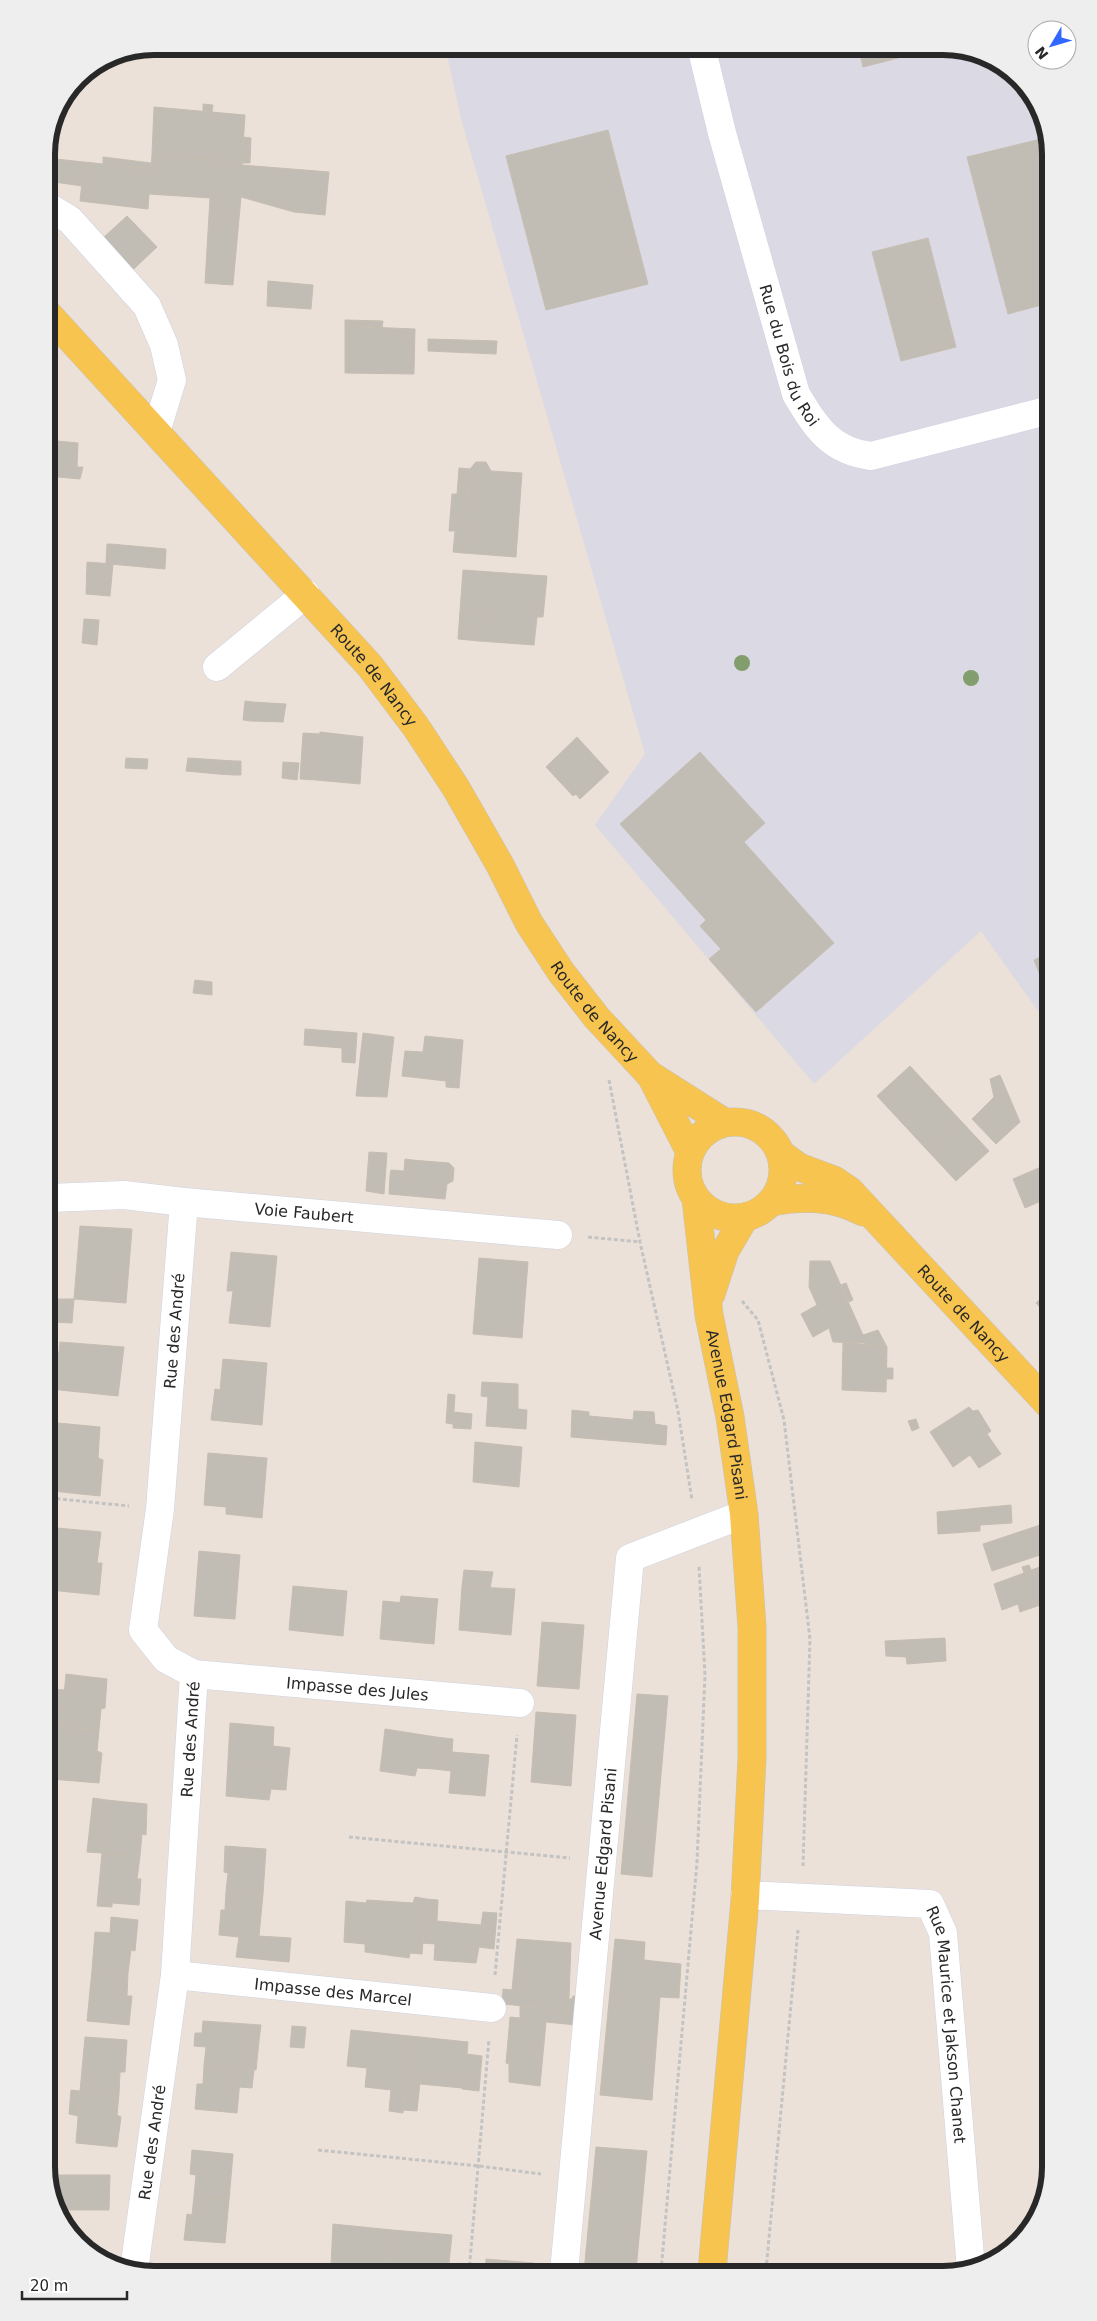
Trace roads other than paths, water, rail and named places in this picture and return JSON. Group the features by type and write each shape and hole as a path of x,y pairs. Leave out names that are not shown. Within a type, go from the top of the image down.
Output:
{"main road":[{"name":"Route de Nancy","path":"55,322 370,666 416,728 456,788 500,865 529,923 561,972 597,1018 650,1075 724,1122"},
{"name":"Route de Nancy","path":"650,1075 690,1152"},
{"path":"738,1121 752,1124 765,1131 781,1154 784,1168 778,1192 771,1202 755,1214 745,1217 723,1216 708,1210 696,1198 689,1184 686,1168 690,1152 703,1133 724,1122 738,1121"},
{"name":"Route de Nancy","path":"781,1154 799,1167 834,1180 850,1191 880,1221 1042,1397"},
{"name":"Route de Nancy","path":"771,1202 813,1197 856,1208 880,1221"},
{"name":"Avenue Edgard Pisani","path":"696,1198 709,1315 730,1417 744,1514 752,1627 752,1758 745,1895 712,2266"},
{"name":"Avenue Edgard Pisani","path":"709,1315 717,1270 728,1245 745,1217"}],"street":[{"name":"Rue du Bois du Roi","path":"703,55 722,133 796,394 816,427 839,448 853,454 871,456 1042,412"},
{"path":"55,211 70,220 147,306 164,344 172,380 156,432"},
{"path":"217,667 306,594"},
{"name":"Voie Faubert","path":"55,1198 124,1194 184,1202 558,1234"},
{"name":"Rue des André","path":"135,2264 175,1975 194,1674 166,1659 143,1630 160,1509 184,1202"},
{"name":"Avenue Edgard Pisani","path":"565,2266 630,1558 744,1514"},
{"name":"Impasse des Jules","path":"194,1674 520,1703"},
{"name":"Rue Maurice et Jakson Chanet","path":"745,1895 930,1904 942,1933 970,2262"},
{"name":"Impasse des Marcel","path":"175,1975 492,2008"}]}
